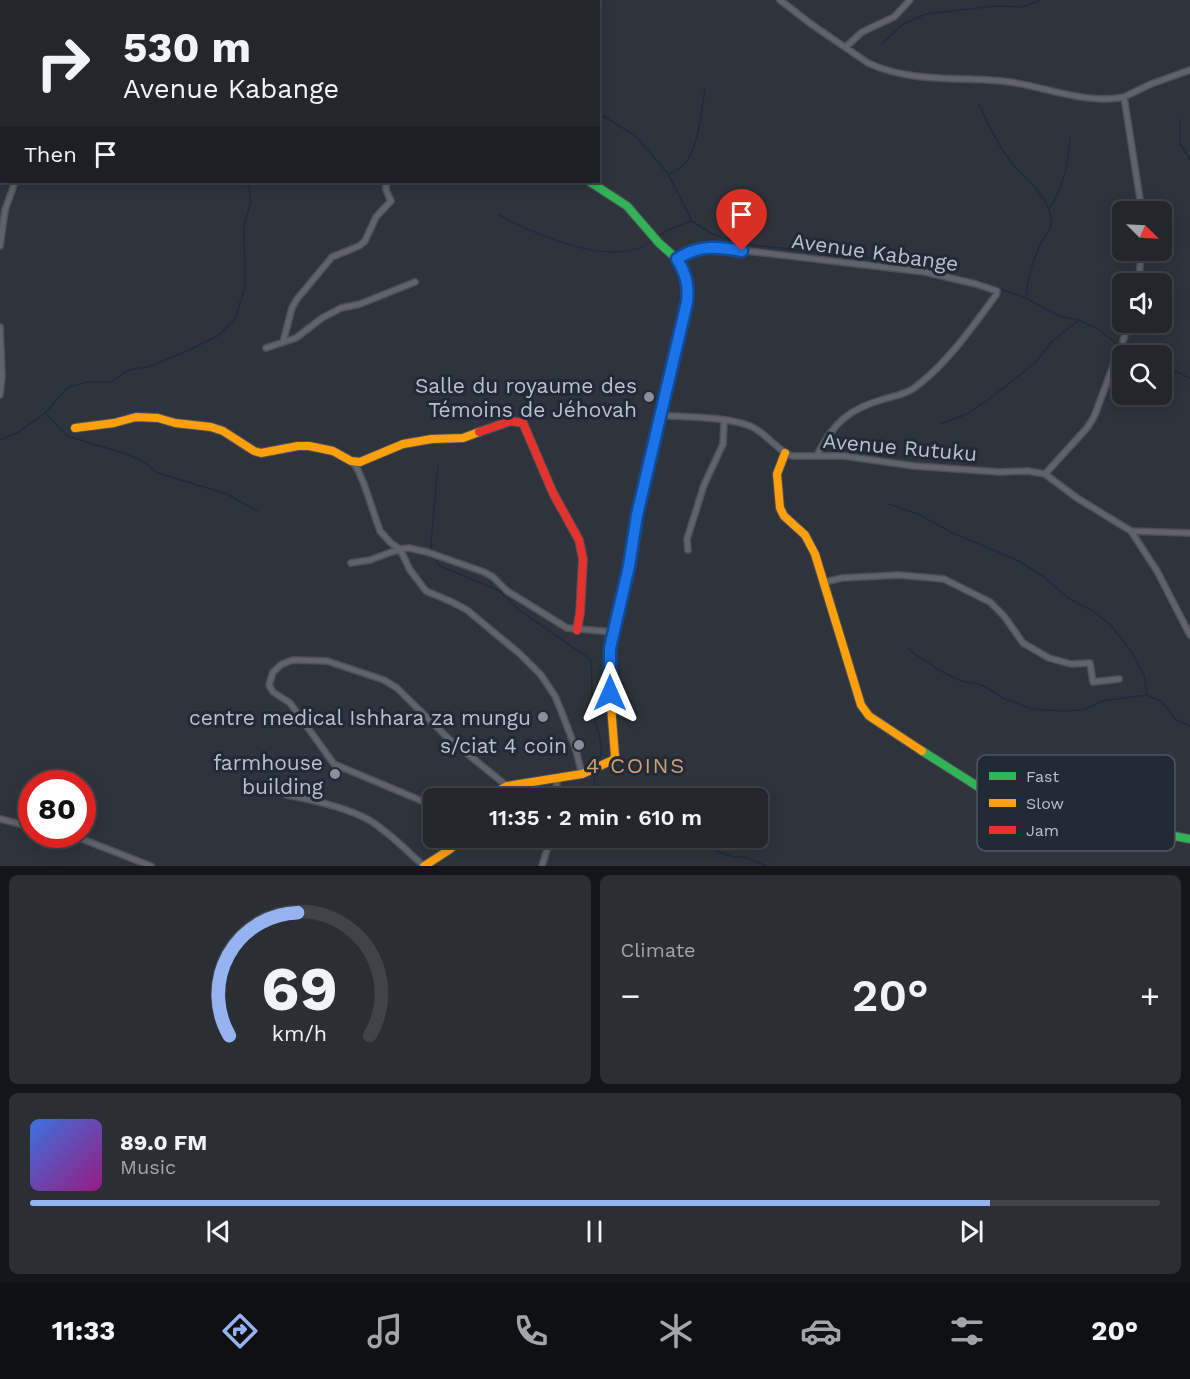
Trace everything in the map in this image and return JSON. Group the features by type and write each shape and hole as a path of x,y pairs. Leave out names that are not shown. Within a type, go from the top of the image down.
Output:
{"main road":[{"path":"503,788 582,774 614,759 609,671 610,648 629,566 639,505 687,302 689,285 677,259 658,243 627,206 592,183"},
{"path":"75,428 114,423 136,417 158,418 175,423 211,427 261,453 309,446 333,451 351,461 360,462 391,448 418,440 463,438 511,421 523,423 553,493 579,540 583,560 577,630"},
{"path":"784,453 777,474 780,508 784,516 805,534 815,554 861,705 869,716 883,727 977,786"},
{"path":"1175,836 1190,839"},
{"path":"424,866 452,848"}],"street":[{"path":"780,0 816,28 878,68 906,75 942,80 976,79 1012,82 1095,98 1115,99 1190,70"},
{"path":"846,47 862,32 894,18 910,0"},
{"path":"1124,97 1140,201"},
{"path":"0,246 5,210 15,183"},
{"path":"283,342 292,308 297,299 332,257 359,246 365,241 376,217 391,201 386,190 386,183"},
{"name":"Avenue Kabange","path":"677,259 694,249 721,248 925,273 997,291 968,333 920,384 910,391 875,401 849,412 834,428 817,455"},
{"path":"266,348 296,338 322,318 341,308 360,304 415,282"},
{"path":"0,327 2,375 0,394"},
{"path":"1124,341 1126,333"},
{"path":"1112,369 1094,417 1087,428 1045,474 1077,498 1131,531 1157,571 1190,635"},
{"path":"660,415 724,421 750,426 762,432 784,453"},
{"path":"688,550 687,539 704,485 723,444 724,421"},
{"name":"Avenue Rutuku","path":"784,453 801,457 817,455 879,460 914,466 1000,472 1028,471 1045,474"},
{"path":"351,461 364,484 380,531 400,549 410,570 426,591 467,610 520,654 541,675 560,708 575,747 582,774"},
{"path":"1131,531 1190,533"},
{"path":"351,563 384,556 400,549 419,550 484,572 493,577 507,591 567,628 614,632"},
{"path":"825,582 842,578 899,575 944,579 990,602 1004,616 1023,643 1048,658 1071,664 1090,663 1093,682 1119,679"},
{"path":"423,801 334,764 290,703 273,692 269,685 273,672 282,664 292,660 327,662 384,680 397,688 449,739 507,786"},
{"path":"556,788 557,778"},
{"path":"287,795 333,806 369,820 424,866"},
{"path":"0,819 18,824"},
{"path":"96,845 151,866"},
{"path":"542,866 548,848"}],"waterway":[{"path":"882,44 903,24 926,14 994,6 1022,7 1041,0"},
{"path":"668,174 681,167 692,152 705,89"},
{"path":"979,104 1005,154 1043,197 1048,206 1051,225 1030,271 1026,298"},
{"path":"600,114 636,136 668,174 692,221 714,235 752,245 859,256 932,269 981,282 1026,298 1059,316 1079,320 1098,329 1119,345"},
{"path":"1180,119 1180,144 1190,160"},
{"path":"1050,208 1059,191 1064,174 1070,138"},
{"path":"0,440 19,432 45,413 68,387 88,382 111,382 128,370 148,367 219,335 235,319 245,287 244,226 251,201 248,183"},
{"path":"499,215 553,239 596,251 616,252 635,249 651,242"},
{"path":"657,237 691,221"},
{"path":"940,424 967,414 996,394 1036,362 1052,341 1079,320"},
{"path":"1172,370 1190,378"},
{"path":"46,414 67,436 126,454 142,461 158,473 227,494 257,511"},
{"path":"432,552 438,466"},
{"path":"889,504 918,514 953,533 1017,560 1044,577 1068,598 1091,610 1110,624 1131,651 1144,675 1147,695 1162,702 1175,719 1190,726"},
{"path":"433,556 440,566 500,591 519,610 590,659 592,704 601,743 599,762"},
{"path":"908,649 937,669 961,681 982,685 1005,699 1032,709 1084,710 1102,701 1147,695"},
{"path":"594,788 595,772"},
{"path":"716,848 719,852 733,857 745,857 766,866"}],"traffic: fast":[{"path":"592,183 627,206 659,243 677,259 689,285 687,302 647,470"},
{"path":"922,751 977,786"},
{"path":"1175,836 1190,839"}],"traffic: slow":[{"path":"75,428 114,423 136,417 158,418 223,431 261,453 309,446 333,451 351,461 360,462 403,444 432,439 463,438 479,432"},
{"path":"785,453 777,474 780,508 784,516 805,535 815,554 861,705 869,716 922,751"},
{"path":"503,788 582,774 613,760 615,756 610,693 611,648 647,470"},
{"path":"424,866 451,848"}],"traffic: jam":[{"path":"479,432 511,421 523,423 553,493 579,540 583,559 577,630"}],"place":[{"name":"Salle du royaume des Témoins de Jéhovah","path":"649,397"},
{"name":"centre medical Ishhara za mungu","path":"543,717"},
{"name":"s/ciat 4 coin","path":"579,745"},
{"name":"farmhouse building","path":"335,774"}],"district":[{"name":"4 COINS","path":"636,765"}],"route":[{"path":"610,693 610,648 629,566 647,468 687,302 689,285 677,259 694,249 704,247 742,251"}]}
